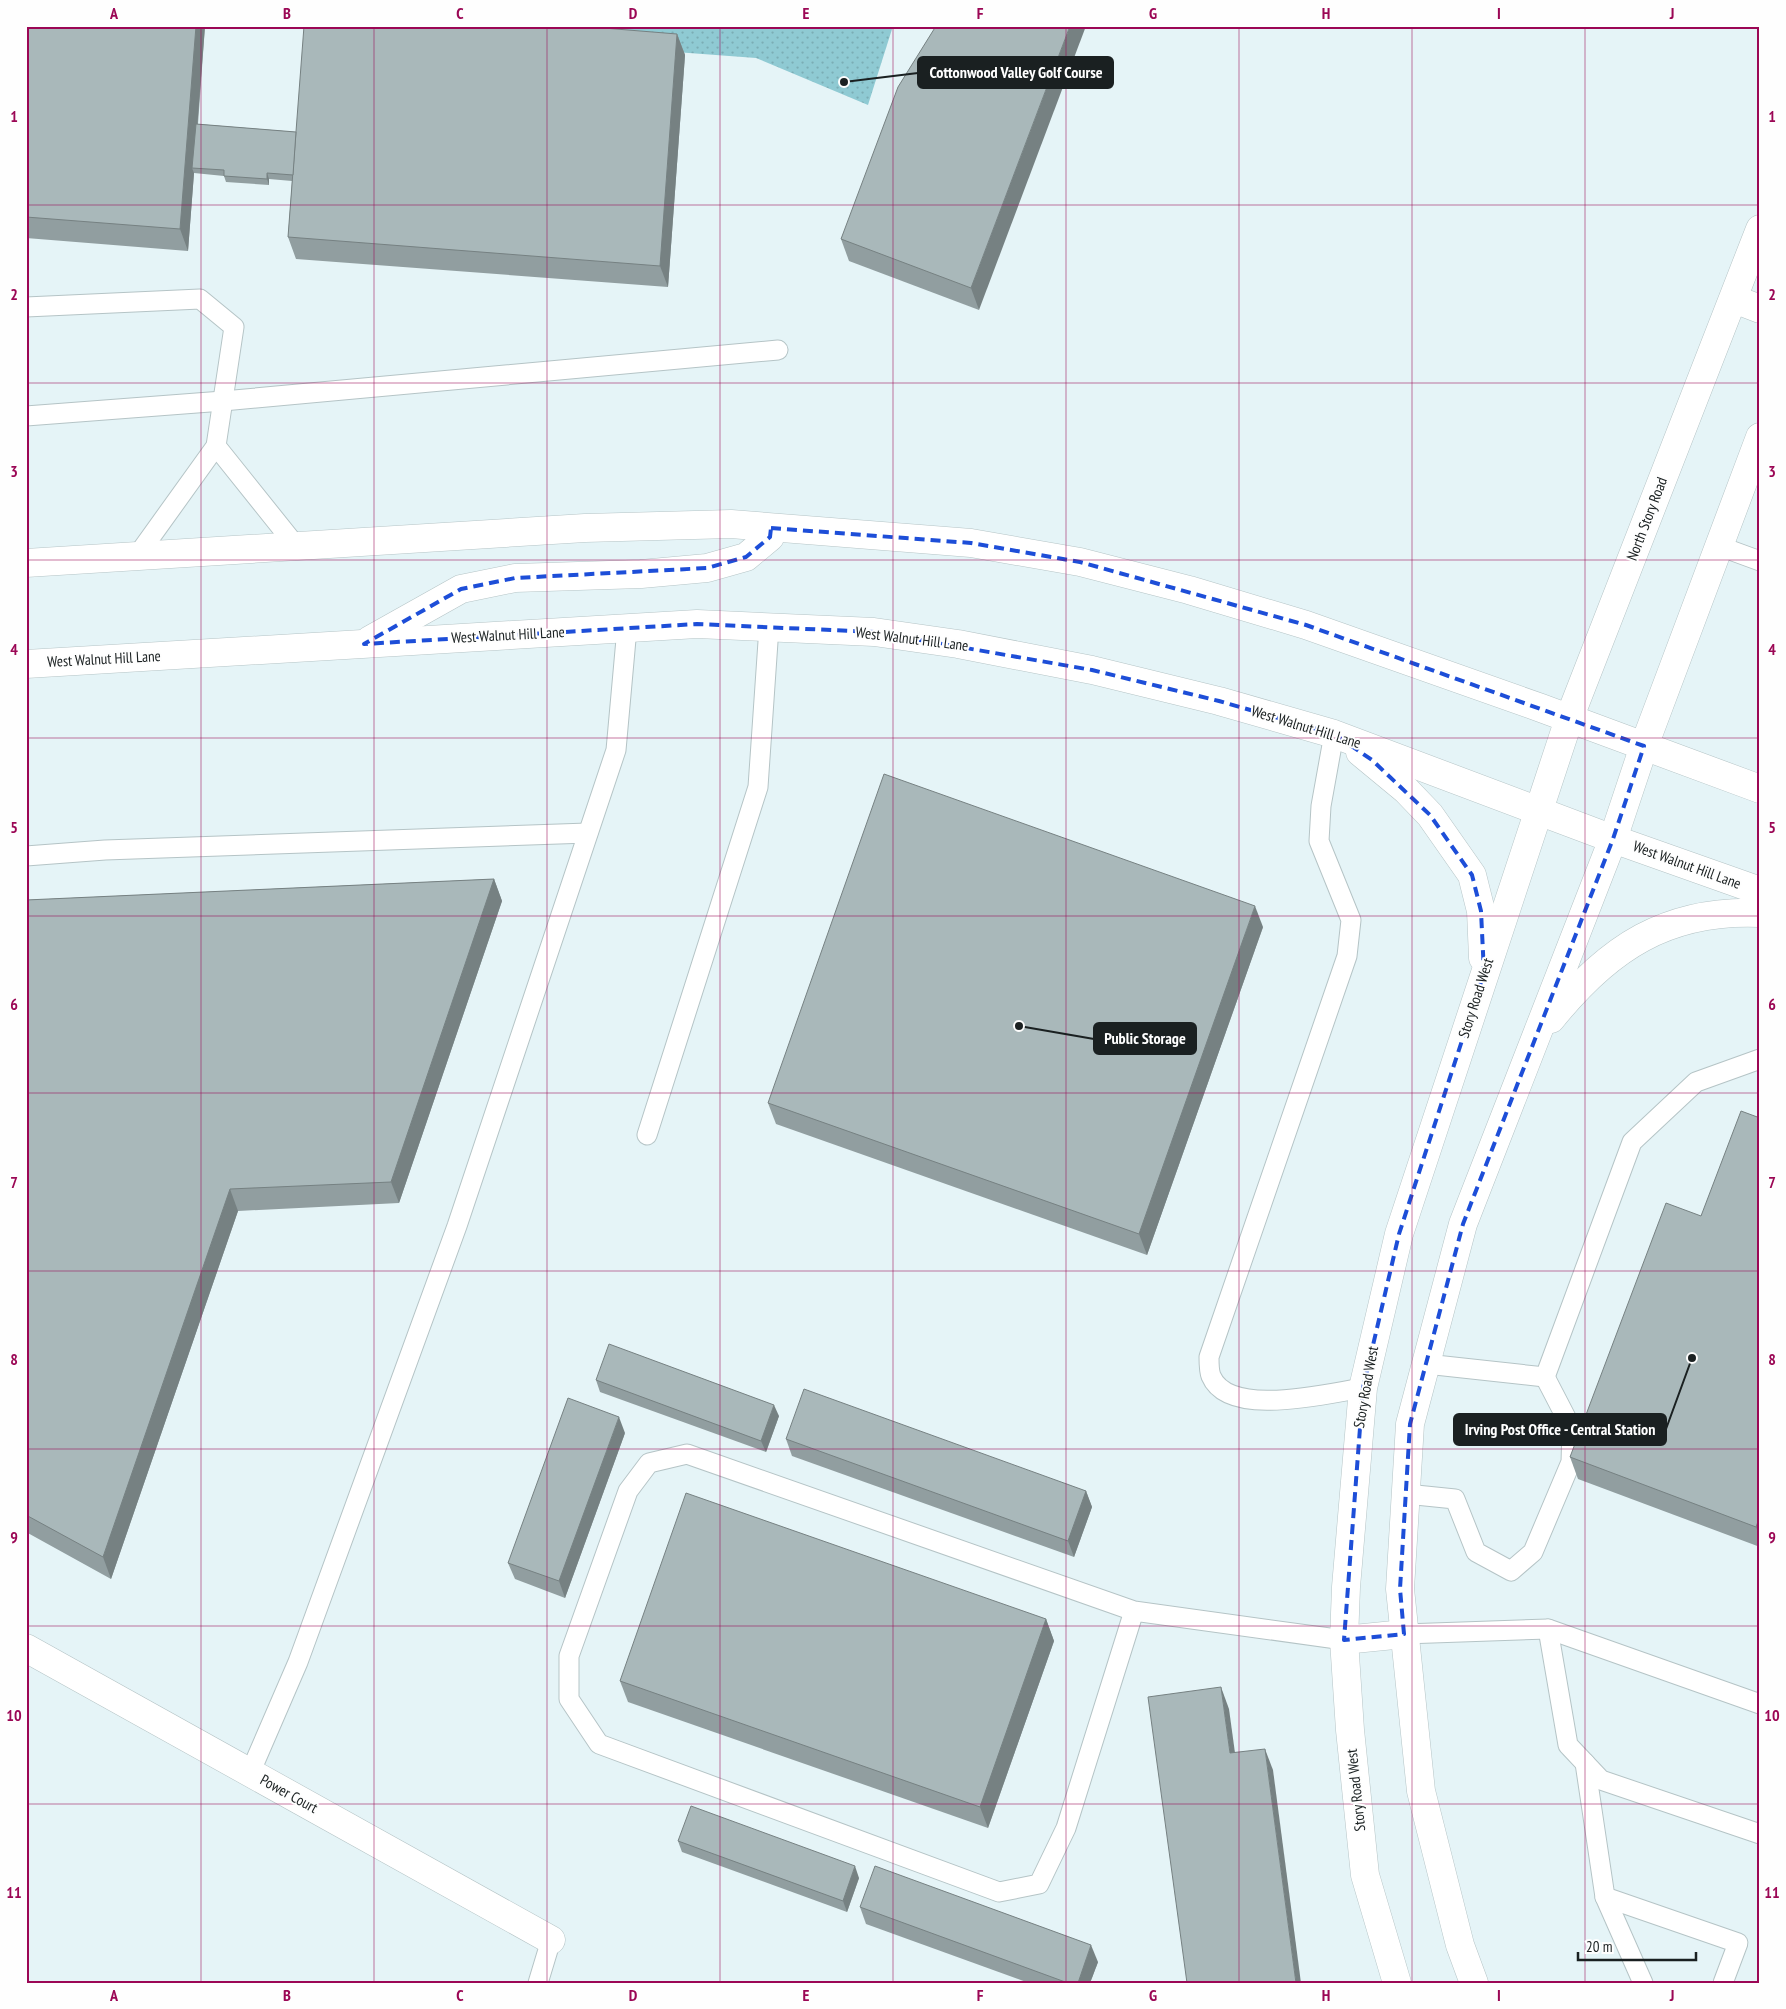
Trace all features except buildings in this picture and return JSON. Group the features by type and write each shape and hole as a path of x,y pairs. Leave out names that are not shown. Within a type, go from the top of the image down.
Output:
{"main road":[{"name":"North Story Road","path":"1538,810 1568,719 1760,229"},
{"path":"1734,299 1760,309"},
{"path":"1474,1983 1460,1945 1421,1791 1400,1590 1410,1424 1463,1224 1613,839 1644,746 1719,546 1754,469 1760,437"},
{"path":"26,563 585,528 731,524 971,543 1080,562 1189,590 1306,625 1760,789"},
{"path":"364,644 461,589 515,578 641,574 707,568 746,557 770,537 771,528"},
{"name":"West Walnut Hill Lane","path":"26,664 697,624 874,632 958,644 1092,670 1219,701 1334,734 1760,892"},
{"path":"1334,734 1372,760 1430,815 1472,875 1481,911 1484,973"},
{"name":"Story Road West","path":"1397,1983 1366,1875 1350,1730 1344,1640 1346,1587 1363,1388 1399,1234 1538,810"},
{"path":"1535,1039 1577,986 1613,956 1646,934 1690,918 1744,912 1760,913"},
{"path":"1344,1640 1404,1634"},
{"name":"Power Court","path":"26,1648 551,1940"}],"lane":[{"path":"26,307 200,299 234,327 216,446 138,556"},
{"path":"26,416 223,401 778,350"},
{"path":"216,446 296,546"},
{"path":"1719,546 1760,561"},
{"path":"646,1135 758,787 769,627"},
{"path":"250,1773 298,1662 457,1226 616,750 627,628"},
{"path":"1334,734 1321,806 1319,841 1351,920 1346,956 1209,1357 1211,1377 1226,1393 1250,1401 1281,1400 1363,1388"},
{"path":"26,856 105,850 588,833"},
{"path":"1406,1494 1455,1499 1476,1552 1511,1571 1533,1552 1571,1462 1572,1429 1545,1377 1632,1142 1696,1082 1760,1059"},
{"path":"1426,1364 1545,1377"},
{"path":"1134,1611 1066,1828 1039,1884 999,1892 599,1744 569,1699 569,1656 628,1491 649,1463 687,1454 1134,1611 1344,1640"},
{"path":"1404,1634 1548,1629 1760,1704"},
{"path":"1548,1629 1568,1744 1601,1780 1760,1834"},
{"path":"1585,1763 1605,1897 1643,1983"},
{"path":"1605,1897 1738,1943 1723,1983"},
{"path":"538,1983 551,1940"}],"highlighted area":[{"path":"771,528 971,543 1080,562 1306,625 1644,746 1613,839 1463,1224 1410,1424 1400,1589 1404,1634 1344,1640 1363,1388 1399,1234 1484,973 1481,911 1472,875 1430,815 1372,760 1334,734 1219,701 1092,670 874,632 697,624 364,644 461,589 515,578 707,568 746,557 770,537"}],"shaded area":[{"path":"327,26 893,26 868,105 756,58"}],"place":[{"name":"Cottonwood Valley Golf Course","path":"844,82"},
{"name":"Public Storage","path":"1019,1026"},
{"name":"Irving Post Office - Central Station","path":"1692,1358"}]}
